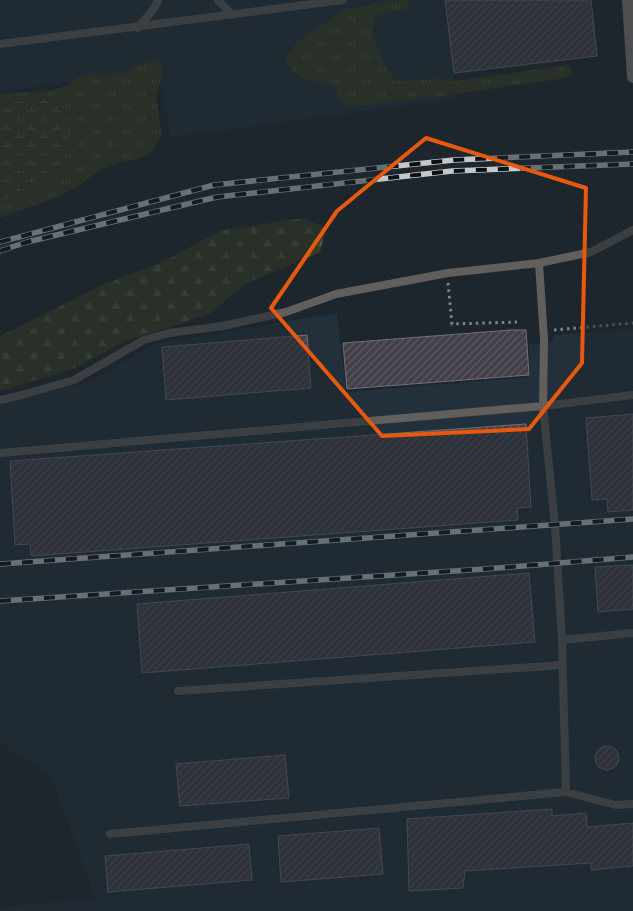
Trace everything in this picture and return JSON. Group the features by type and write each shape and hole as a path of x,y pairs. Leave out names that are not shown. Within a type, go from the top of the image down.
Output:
{"main road":[{"path":"628,0 633,77"}],"lane":[{"path":"138,28 155,7 158,0"},
{"path":"218,0 232,15"},
{"path":"0,44 138,28 343,0"},
{"path":"0,400 74,380 144,340 169,333 223,326 286,312 336,294 448,273 539,264 591,252 633,230"},
{"path":"539,264 543,331 543,406 555,525 562,640 566,792"},
{"path":"0,453 543,406 633,395"},
{"path":"562,640 633,633"},
{"path":"178,691 562,665"},
{"path":"110,834 566,792 616,806 633,804"}],"path":[{"path":"448,273 452,324 517,322"},
{"path":"543,331 633,323"}],"highlighted area":[{"path":"426,138 586,188 582,363 529,429 382,436 271,308 337,211"}],"shaded area":[{"path":"0,0 591,0 597,56 454,73 455,99 171,137 160,79 150,73 0,91"},
{"path":"337,313 346,392 530,377 529,344 553,342 554,335 633,329 633,911 0,911 0,907 96,899 51,775 0,743 0,404 91,382 153,344"}],"green space":[{"path":"404,0 409,2 407,9 378,15 373,25 374,40 395,81 439,79 455,81 568,65 573,72 565,78 347,107 339,99 335,86 300,77 290,67 285,58 299,40 349,8"},
{"path":"154,60 161,64 163,72 156,96 162,135 153,151 139,159 118,162 97,172 78,186 57,197 0,218 0,202 40,189 58,174 69,139 68,116 51,98 0,102 0,94 48,91 68,85 82,75 124,74 140,64"},
{"path":"51,98 62,106 68,116 69,139 58,174 40,189 0,202 0,102"},
{"path":"303,218 326,228 320,252 245,284 211,313 128,340 70,370 0,391 0,336 102,285 165,261 219,231"}],"building":[{"path":"445,0 591,0 597,56 454,73"},
{"path":"526,330 529,375 347,389 343,343"},
{"path":"307,335 311,388 166,400 162,347"},
{"path":"633,414 633,510 608,512 607,499 592,500 586,418"},
{"path":"526,424 531,507 517,508 518,520 31,556 30,544 15,545 10,461"},
{"path":"633,565 633,609 598,612 595,567"},
{"path":"529,573 535,642 142,673 137,604"},
{"path":"607,746 612,747 618,753 618,763 612,769 607,770 602,769 596,763 595,758 596,753 602,747"},
{"path":"285,755 289,798 180,806 176,764"},
{"path":"552,809 552,816 586,813 587,827 633,823 633,866 591,870 591,863 465,871 463,888 409,891 407,819"},
{"path":"379,828 383,874 281,882 278,836"},
{"path":"249,844 252,880 108,892 105,856"}],"railway":[{"path":"0,242 214,185 454,160 633,152"},
{"path":"0,251 27,242 217,197 452,171 633,164"},
{"path":"0,564 633,519"},
{"path":"0,601 485,569 633,557"}]}
